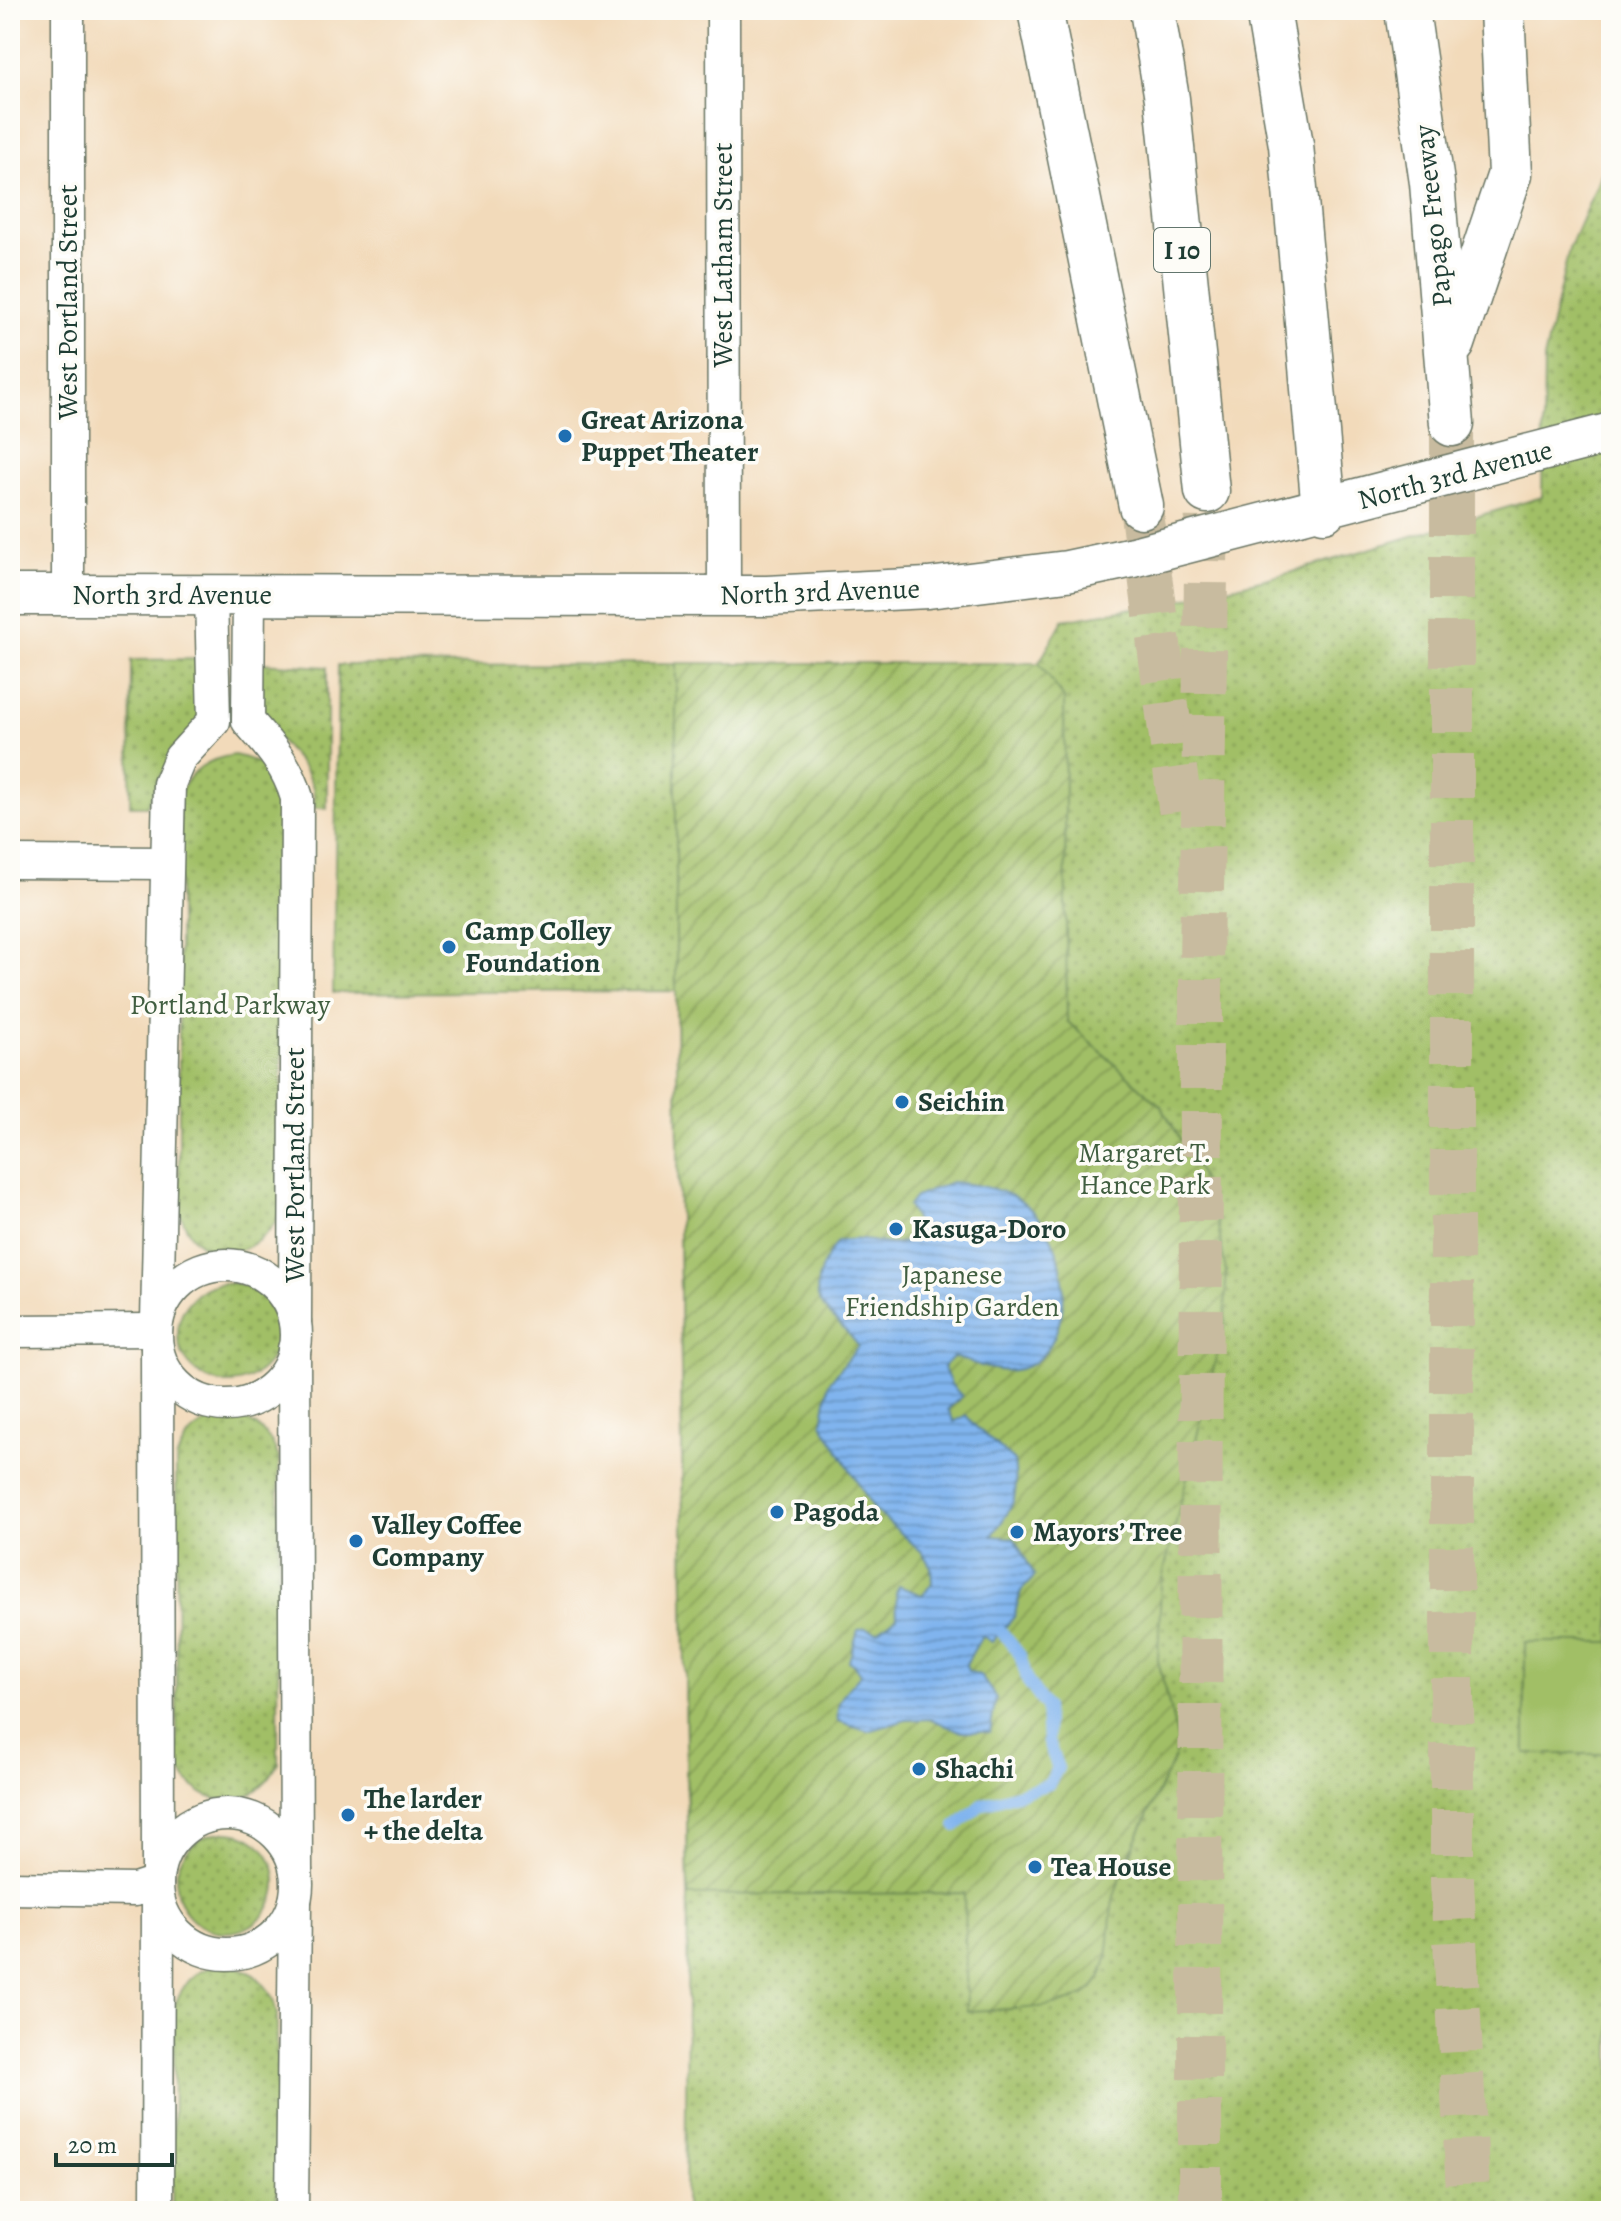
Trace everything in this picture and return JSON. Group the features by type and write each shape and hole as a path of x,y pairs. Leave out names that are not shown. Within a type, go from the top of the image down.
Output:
{"highway":[{"path":"1040,10 1141,506"},
{"name":"I 10","path":"1152,10 1167,99 1207,491"},
{"path":"1268,10 1291,145 1324,510"},
{"name":"Papago Freeway","path":"1407,10 1432,183 1452,424"},
{"path":"1448,360 1510,174 1502,10"}],"street":[{"name":"West Portland Street","path":"68,10 68,595"},
{"name":"West Latham Street","path":"723,10 724,596"},
{"name":"North 3rd Avenue","path":"10,595 724,596 928,588 1067,571 1324,510 1611,433"},
{"path":"230,594 248,721 214,721 230,594"},
{"name":"West Portland Street","path":"157,2211 156,1333 169,784 180,758 214,721"},
{"name":"West Portland Street","path":"248,721 290,775 297,798 294,1335 296,1885 292,2211"},
{"path":"10,862 166,863"},
{"name":"West Portland Street","path":"226,1264 250,1268 270,1280 286,1299 294,1335 286,1372 270,1389 249,1401 225,1405 202,1401 181,1389 165,1371 156,1333 166,1298 181,1280 202,1268 226,1264"},
{"path":"10,1331 156,1333"},
{"name":"West Portland Street","path":"227,1813 251,1818 272,1830 288,1848 296,1885 287,1921 271,1939 250,1950 227,1954 203,1950 182,1938 166,1920 158,1883 167,1847 183,1830 204,1818 227,1813"},
{"path":"10,1888 135,1890 158,1883"}],"green space":[{"name":"Margaret T. Hance Park","path":"1611,152 1611,2211 685,2211 688,1895 676,991 333,993 338,665 1039,663 1063,620 1175,601 1289,573 1542,497 1544,359 1569,249"},
{"path":"203,659 199,721 159,777 147,806 130,806 131,660"},
{"path":"259,663 327,667 327,808 315,808 313,787 304,768 271,730 263,711"},
{"name":"Japanese Friendship Garden","path":"676,663 1039,663 1064,698 1067,1021 1161,1106 1198,1169 1217,1221 1226,1272 1225,1321 1161,1584 1158,1660 1178,1741 1174,1757 1115,1893 1103,1971 1088,1992 1062,2003 967,2011 964,1893 688,1895 676,991"},
{"name":"Portland Parkway","path":"234,755 252,760 266,769 283,799 281,1211 275,1223 256,1242 244,1249 218,1252 194,1239 179,1211 179,794 201,767"},
{"path":"228,1283 247,1287 263,1298 274,1314 278,1333 274,1352 263,1368 247,1379 228,1383 209,1379 193,1368 182,1352 178,1333 182,1314 193,1298 209,1287"},
{"path":"229,1416 260,1429 271,1441 279,1458 278,1763 256,1790 242,1798 228,1800 200,1792 187,1780 177,1764 176,1460 184,1442 195,1429"},
{"path":"1525,1642 1611,1642 1611,1754 1525,1754"},
{"path":"226,1832 254,1840 268,1854 276,1882 268,1910 254,1924 226,1932 198,1924 184,1910 176,1882 184,1854 198,1840"},
{"path":"229,1964 248,1971 262,1982 271,1996 277,2015 277,2211 172,2211 175,2004 195,1975 210,1967"}],"water":[{"path":"951,1182 997,1190 1022,1202 1047,1230 1060,1265 1063,1302 1060,1320 1051,1343 1038,1359 1021,1369 1006,1371 953,1357 943,1367 952,1386 962,1396 948,1409 954,1422 966,1415 1014,1461 1016,1485 1013,1502 992,1536 1014,1538 1035,1576 1021,1591 1014,1617 992,1642 982,1636 966,1664 968,1671 980,1675 996,1698 990,1732 962,1732 931,1719 906,1720 869,1731 838,1721 840,1700 861,1674 849,1661 858,1630 865,1628 878,1632 897,1617 896,1593 899,1586 922,1595 932,1584 931,1567 922,1552 874,1509 822,1423 829,1383 858,1346 820,1302 817,1287 824,1262 837,1242 858,1240 894,1244 912,1239 917,1223 908,1206 915,1197"}],"waterway":[{"path":"956,1826 981,1805 1049,1784 1058,1768 1048,1742 1046,1707 1028,1682 1020,1655 1001,1631"}],"tunnel":[{"path":"1452,424 1452,1882 1469,2211"},
{"path":"1200,2211 1201,972 1207,491"},
{"path":"1141,506 1181,815"}],"place":[{"name":"Great Arizona Puppet Theater","path":"565,436"},
{"name":"Camp Colley Foundation","path":"449,947"},
{"name":"Seichin","path":"902,1102"},
{"name":"Kasuga-Doro","path":"896,1229"},
{"name":"Pagoda","path":"777,1512"},
{"name":"Mayors’ Tree","path":"1017,1532"},
{"name":"Valley Coffee Company","path":"356,1541"},
{"name":"Shachi","path":"919,1769"},
{"name":"The larder + the delta","path":"348,1815"},
{"name":"Tea House","path":"1035,1867"}]}
